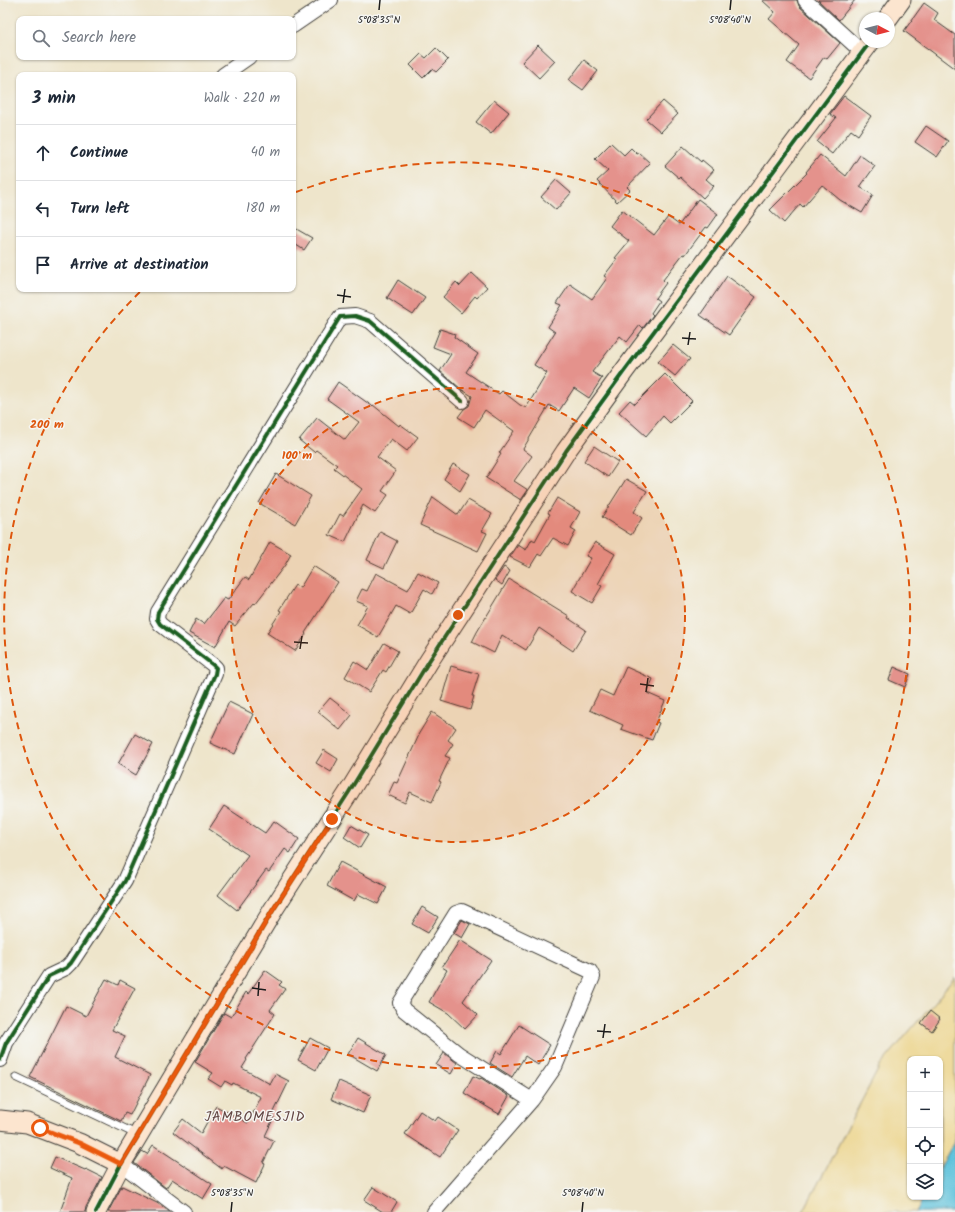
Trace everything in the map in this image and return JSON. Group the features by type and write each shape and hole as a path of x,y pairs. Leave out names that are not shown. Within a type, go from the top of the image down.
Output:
{"street":[{"path":"296,24 331,0"},
{"path":"804,0 859,42"},
{"path":"892,12 901,0"},
{"path":"96,1212 121,1164 273,910 349,792 429,661 566,451 865,48"},
{"path":"227,72 245,60"},
{"path":"0,1060 6,1043 49,976 66,968 71,963 124,881 215,674 216,668 213,665 160,624 158,612 340,317 355,316 370,321 462,401"},
{"path":"434,1212 532,1100 555,1067 593,977 590,971 462,911 456,913 400,1002 404,1010 459,1054 532,1100"},
{"path":"0,1120 27,1123 79,1143 121,1164 184,1212"}],"lane":[{"path":"16,1077 138,1135"}],"sand":[{"path":"955,977 955,1140 943,1162 943,1056 907,1056 907,1200 922,1200 916,1212 803,1212 880,1066"}],"water":[{"path":"955,1140 955,1212 916,1212 922,1200 943,1200 943,1162"}],"building":[{"path":"762,0 797,0 799,6 840,43 827,59 824,57 809,78 787,62 799,45 769,19 775,12"},
{"path":"818,0 855,0 839,20"},
{"path":"924,3 938,13 934,20 955,35 955,69 904,31"},
{"path":"538,45 555,61 539,78 522,62"},
{"path":"436,48 448,60 436,72 432,69 423,78 410,65 421,54 426,58"},
{"path":"584,60 598,71 583,90 569,80"},
{"path":"844,96 871,116 858,135 851,130 832,154 817,142 836,118 830,114"},
{"path":"494,100 509,112 491,134 476,122"},
{"path":"663,101 678,114 661,132 646,119"},
{"path":"926,126 948,141 937,157 915,142"},
{"path":"611,143 624,155 631,148 650,163 627,187 630,190 617,202 597,181 608,171 595,159"},
{"path":"683,146 701,162 702,160 714,170 706,179 714,186 703,198 680,177 679,178 665,166"},
{"path":"820,155 846,176 860,155 875,166 860,187 873,195 862,213 840,200 822,185 803,207 800,204 784,223 770,210 807,173 806,172"},
{"path":"556,180 571,193 556,210 541,197"},
{"path":"698,199 718,214 685,255 683,254 663,280 666,283 655,298 659,301 651,313 653,315 643,328 640,325 627,342 620,336 592,372 602,378 589,398 574,388 559,411 549,405 523,449 532,456 514,481 528,490 521,500 486,478 501,454 499,453 514,431 485,410 474,427 458,417 464,409 469,406 472,396 461,389 440,371 451,354 433,347 440,329 455,334 454,337 478,354 466,372 499,394 502,391 526,408 547,373 534,365 555,332 548,327 562,305 557,303 570,284 592,299 607,278 604,276 617,259 615,258 629,241 610,226 622,210 654,235 668,217 679,225"},
{"path":"296,229 312,238 304,250 296,245"},
{"path":"472,273 487,287 477,298 475,296 461,313 443,297 456,282 460,286"},
{"path":"727,276 756,297 729,335 700,315"},
{"path":"398,280 425,298 413,315 387,298"},
{"path":"673,345 690,359 675,376 658,362"},
{"path":"665,374 692,401 670,423 663,416 646,436 619,412 630,400 635,404"},
{"path":"338,382 372,406 373,405 399,426 400,424 418,437 407,451 391,439 377,457 396,471 382,491 388,495 375,513 363,505 345,542 329,535 340,514 343,516 362,489 334,468 337,465 316,450 314,452 299,440 317,418 345,440 359,422 327,399"},
{"path":"594,446 618,462 608,477 584,461"},
{"path":"453,464 470,474 460,491 444,479"},
{"path":"276,474 311,496 295,524 259,503"},
{"path":"626,479 647,491 634,512 642,518 631,535 602,517"},
{"path":"433,497 458,515 468,500 492,514 482,531 487,533 478,551 420,525"},
{"path":"557,498 580,512 571,528 576,531 568,546 553,538 541,556 538,554 530,567 510,557 518,545 526,550 532,539 535,541"},
{"path":"380,532 397,541 384,568 367,560"},
{"path":"270,542 291,554 285,565 255,604 254,603 235,626 229,622 215,647 189,633 196,619 204,624 224,598 228,600 245,577 249,580"},
{"path":"595,542 615,554 598,584 602,586 592,603 572,591 591,558 586,556"},
{"path":"313,566 338,582 295,651 267,633 281,611 279,610 295,585 300,588"},
{"path":"504,567 510,571 502,585 495,580"},
{"path":"418,572 438,583 432,594 424,589 410,614 396,606 378,637 357,625 368,606 356,601 362,589 367,591 376,573 408,590"},
{"path":"509,579 569,616 568,618 586,630 573,651 539,628 526,650 502,635 494,653 472,642"},
{"path":"384,643 398,651 386,672 383,670 369,692 345,677 354,661 368,670"},
{"path":"451,666 479,674 472,696 474,696 470,710 441,701"},
{"path":"626,667 653,679 647,693 665,701 656,722 659,723 652,740 621,729 623,725 590,710 600,690 613,696"},
{"path":"894,667 910,674 905,687 889,680"},
{"path":"330,698 352,715 340,730 318,712"},
{"path":"229,702 253,714 235,754 210,743"},
{"path":"432,712 456,728 448,740 453,744 445,756 450,758 439,781 441,782 432,802 410,792 405,803 388,795 394,782 397,783 418,735"},
{"path":"135,734 153,744 136,775 118,764"},
{"path":"324,750 338,759 331,772 316,763"},
{"path":"224,806 265,833 274,821 299,839 290,853 285,849 269,872 266,870 237,910 218,895 248,855 209,829"},
{"path":"351,825 368,835 360,848 344,837"},
{"path":"340,862 387,887 378,904 358,894 354,901 327,886"},
{"path":"422,907 438,917 428,933 412,924"},
{"path":"462,920 470,924 462,938 454,933"},
{"path":"460,940 491,960 463,1001 478,1015 465,1029 448,1013 429,1002 447,970 442,967"},
{"path":"265,970 282,982 279,985 285,989 270,1010 275,1014 246,1059 247,1060 242,1068 270,1084 275,1074 289,1081 272,1116 274,1117 265,1136 274,1141 263,1163 265,1164 256,1183 224,1166 222,1169 173,1132 183,1119 201,1133 216,1106 248,1123 261,1097 233,1083 232,1085 225,1081 221,1087 208,1079 213,1073 195,1062 224,1013 231,1017 246,992 248,994"},
{"path":"106,979 118,985 120,980 135,988 112,1030 125,1036 115,1057 150,1075 130,1115 125,1113 121,1121 30,1077 66,1006 86,1016"},
{"path":"930,1011 940,1019 932,1031 921,1023"},
{"path":"519,1025 550,1045 538,1065 525,1056 512,1077 490,1063 497,1051 501,1054"},
{"path":"310,1038 328,1048 316,1070 298,1060"},
{"path":"358,1038 386,1055 377,1071 348,1054"},
{"path":"444,1053 457,1063 451,1074 436,1065"},
{"path":"473,1076 480,1079 481,1078 509,1096 499,1114 464,1093"},
{"path":"339,1081 371,1095 363,1113 331,1099"},
{"path":"420,1111 435,1121 438,1117 458,1130 440,1157 405,1134"},
{"path":"153,1145 212,1184 203,1199 172,1179 166,1188 134,1163 142,1151 147,1154"},
{"path":"55,1157 102,1177 86,1207 85,1212 60,1212 72,1178 50,1168"},
{"path":"122,1186 157,1203 170,1212 108,1212"},
{"path":"373,1187 397,1202 391,1212 383,1212 364,1200"}],"cycle path":[{"path":"96,1212 121,1164 273,910 349,792 429,661 566,451 866,48"},
{"path":"0,1060 6,1043 49,976 66,968 71,963 125,881 215,674 216,668 213,665 160,624 157,619 158,612 340,317 355,316 370,321 462,401"}],"district":[{"name":"JAMBOMESJID","path":"255,1116"}],"route":[{"path":"40,1128 79,1143 121,1164 273,910 332,819"}]}
